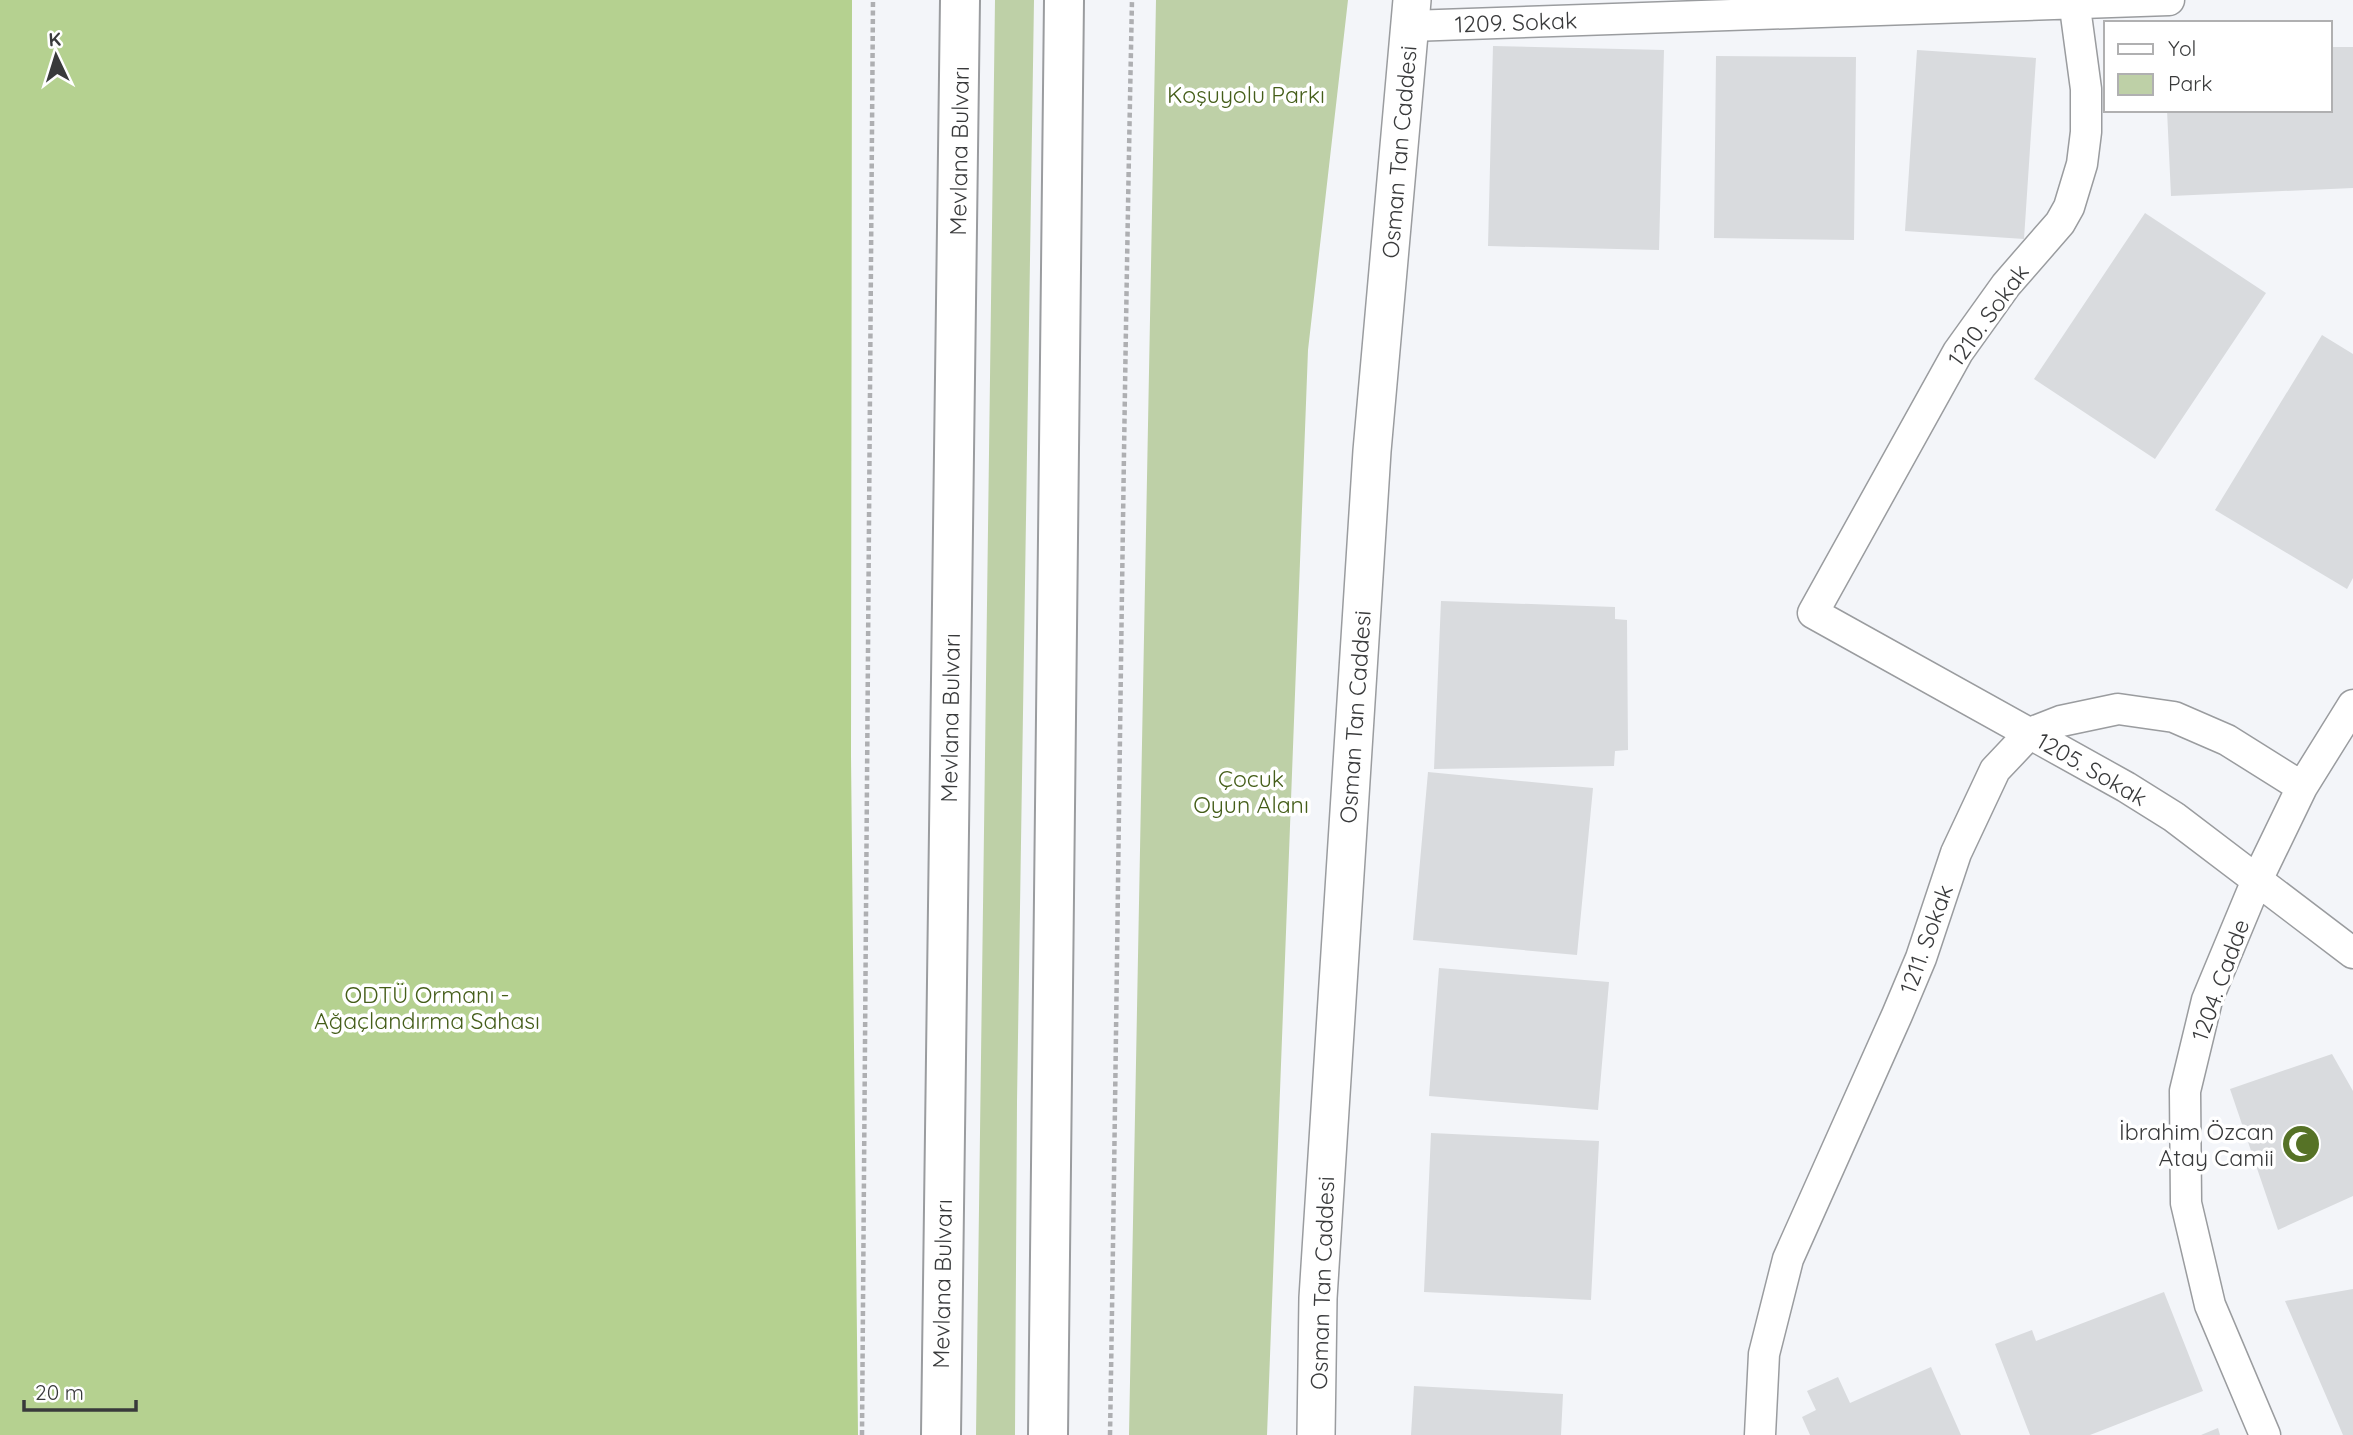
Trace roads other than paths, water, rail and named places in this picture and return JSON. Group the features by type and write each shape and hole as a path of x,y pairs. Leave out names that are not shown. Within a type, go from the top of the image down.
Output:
{"highway":[{"name":"Mevlana Bulvarı","path":"941,1435 960,0"},
{"path":"1048,1435 1064,0"}],"street":[{"name":"1209. Sokak","path":"1411,13 2169,0"},
{"name":"1210. Sokak","path":"1813,613 1958,352 2007,285 2060,223 2068,207 2082,164 2085,132 2086,89 2074,2"},
{"name":"Osman Tan Caddesi","path":"1316,1435 1318,1298 1372,452 1411,13"},
{"name":"1205. Sokak","path":"1813,613 2126,787 2174,817 2353,953"},
{"name":"1204. Cadde","path":"2265,1435 2210,1305 2186,1203 2185,1091 2207,1000 2257,880 2302,787 2353,705"},
{"name":"1211. Sokak","path":"1760,1435 1764,1354 1788,1259 1902,1004 1921,958 1956,853 1995,770 2030,733 2061,721 2118,709 2174,716 2227,740 2302,787"}],"place":[{"name":"İbrahim Özcan Atay Camii","path":"2301,1144"}],"park label":[{"name":"Koşuyolu Parkı","path":"1246,94"},
{"name":"Çocuk Oyun Alanı","path":"1251,791"},
{"name":"ODTÜ Ormanı - Ağaçlandırma Sahası","path":"427,1007"}]}
